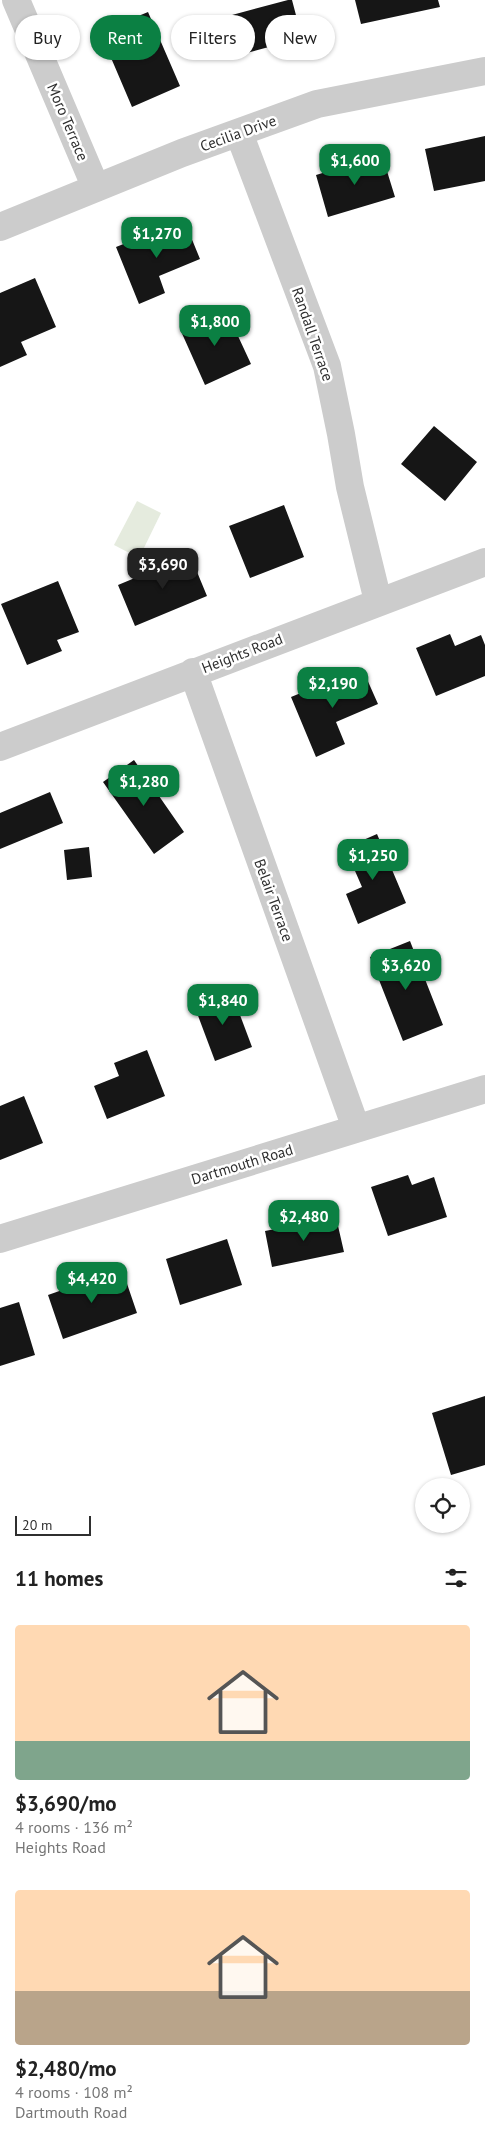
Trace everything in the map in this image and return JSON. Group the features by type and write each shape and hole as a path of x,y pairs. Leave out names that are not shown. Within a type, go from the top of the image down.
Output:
{"street":[{"name":"Moro Terrace","path":"16,0 96,188"},
{"name":"Cecilia Drive","path":"0,227 239,132 317,104 485,71"},
{"name":"Randall Terrace","path":"239,132 327,366 342,434 350,487 378,602"},
{"name":"Heights Road","path":"0,747 192,672 485,562"},
{"name":"Belair Terrace","path":"192,672 356,1128"},
{"name":"Dartmouth Road","path":"0,1239 485,1089"}],"shaded area":[{"path":"137,501 161,513 139,558 114,545"}],"building":[{"path":"292,0 296,15 265,15 265,48 255,51 255,15 232,15"},
{"path":"355,0 438,0 440,7 361,24"},
{"path":"161,42 180,86 132,107 112,60 161,60"},
{"path":"485,136 485,181 434,191 425,149"},
{"path":"382,155 395,197 328,217 316,175"},
{"path":"184,220 200,259 159,276 165,293 139,304 116,247"},
{"path":"35,278 56,327 21,342 27,355 0,367 0,293"},
{"path":"225,308 251,364 205,385 180,329"},
{"path":"434,426 477,462 445,501 401,464"},
{"path":"284,505 304,557 250,578 229,526"},
{"path":"190,555 207,596 135,626 118,585"},
{"path":"58,581 79,632 57,640 62,651 27,665 1,604"},
{"path":"450,634 455,646 481,635 485,645 485,676 436,696 416,648"},
{"path":"362,668 378,704 336,722 345,744 316,757 291,697"},
{"path":"134,760 184,832 154,854 103,782"},
{"path":"50,792 63,823 0,849 0,813"},
{"path":"377,834 406,903 358,924 346,894 362,887 345,848"},
{"path":"89,847 92,877 67,880 64,850"},
{"path":"410,941 443,1025 403,1041 370,957"},
{"path":"231,991 252,1047 215,1061 194,1005"},
{"path":"147,1050 165,1096 107,1119 94,1086 119,1076 114,1063"},
{"path":"24,1096 43,1143 0,1160 0,1106"},
{"path":"408,1175 412,1185 434,1177 447,1217 388,1236 371,1187"},
{"path":"336,1217 344,1252 272,1267 265,1231"},
{"path":"227,1239 242,1285 180,1305 166,1259"},
{"path":"122,1269 137,1313 63,1339 48,1295"},
{"path":"19,1302 35,1355 0,1366 0,1308"},
{"path":"485,1396 485,1465 451,1475 432,1413"}]}
